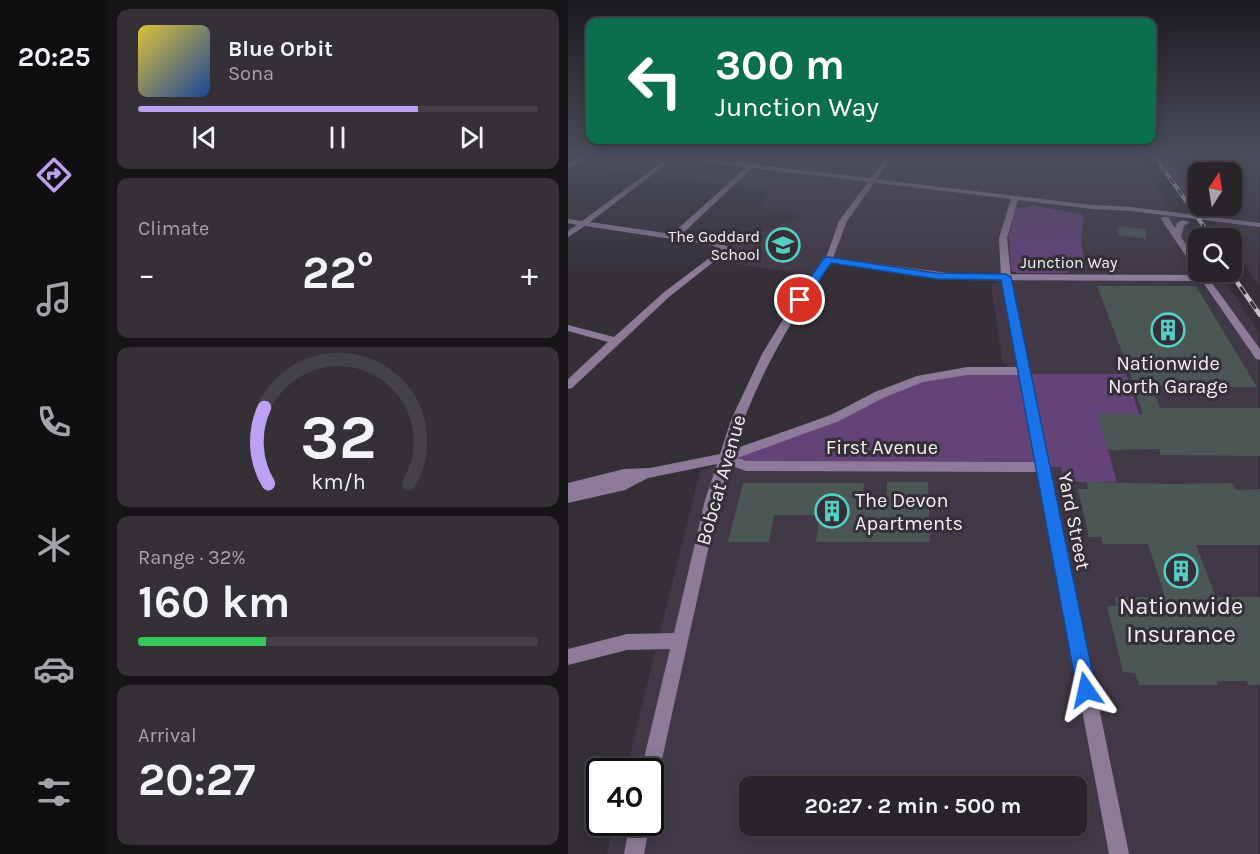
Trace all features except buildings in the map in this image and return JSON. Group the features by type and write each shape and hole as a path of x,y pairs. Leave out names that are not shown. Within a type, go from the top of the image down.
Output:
{"street":[{"path":"568,235 622,195"},
{"path":"674,237 720,195"},
{"name":"Bobcat Avenue","path":"653,758 723,458 737,420 767,354 828,260 837,243 843,221 862,195"},
{"path":"997,195 1260,225"},
{"name":"Yard Street","path":"1015,197 1003,238 1006,277 1118,854"},
{"path":"1092,207 1101,211 1260,231"},
{"path":"1165,219 1173,216 1243,223"},
{"path":"1165,219 1188,252"},
{"path":"568,221 712,243 727,248 666,295 568,385"},
{"path":"1178,236 1180,225 1186,222"},
{"name":"Junction Way","path":"828,260 936,276 1006,277 1188,272"},
{"path":"1208,282 1260,357"},
{"path":"568,328 616,341"},
{"name":"First Avenue","path":"568,488 624,474 650,473 723,458 835,418 879,395 921,379 967,371 1024,370"},
{"name":"First Avenue","path":"723,458 746,466 1042,467"},
{"name":"First Avenue","path":"568,498 625,484 650,473"},
{"path":"568,657 627,642 680,641"},
{"path":"634,854 637,836"}],"shaded area":[{"path":"767,195 1161,195 1170,209 1177,213 1188,229 1188,282 1226,282 1259,333 1259,854 607,854 611,836 664,836 664,758 629,758 700,471 1009,372 1002,359 991,285 1018,273 1067,273 1067,271 1086,270 1082,246 1083,214 1059,208 1026,207 1011,271 987,280 929,278 841,265 829,261 817,276 712,260 727,248 744,239 801,217 797,212 759,207"},
{"path":"1242,195 1259,195 1259,286 1242,261 1242,228 1219,228 1210,216 1242,216"},
{"path":"1033,205 1083,214 1082,246 1086,270 1068,271 1068,273 1011,271 1009,235 1016,207 1024,208"},
{"path":"942,374 1126,374 1139,414 1098,414 1117,482 1064,482 1061,467 746,466 723,458 879,395"}],"railway":[{"path":"1182,195 1205,228"},
{"path":"1237,282 1260,315"}],"place":[{"name":"The Goddard School","path":"783,245"},
{"name":"Nationwide North Garage","path":"1168,330"},
{"name":"The Devon Apartments","path":"832,511"},
{"name":"Nationwide Insurance","path":"1181,571"}],"route":[{"path":"800,300 828,260 936,276 1006,277 1086,690"}]}
